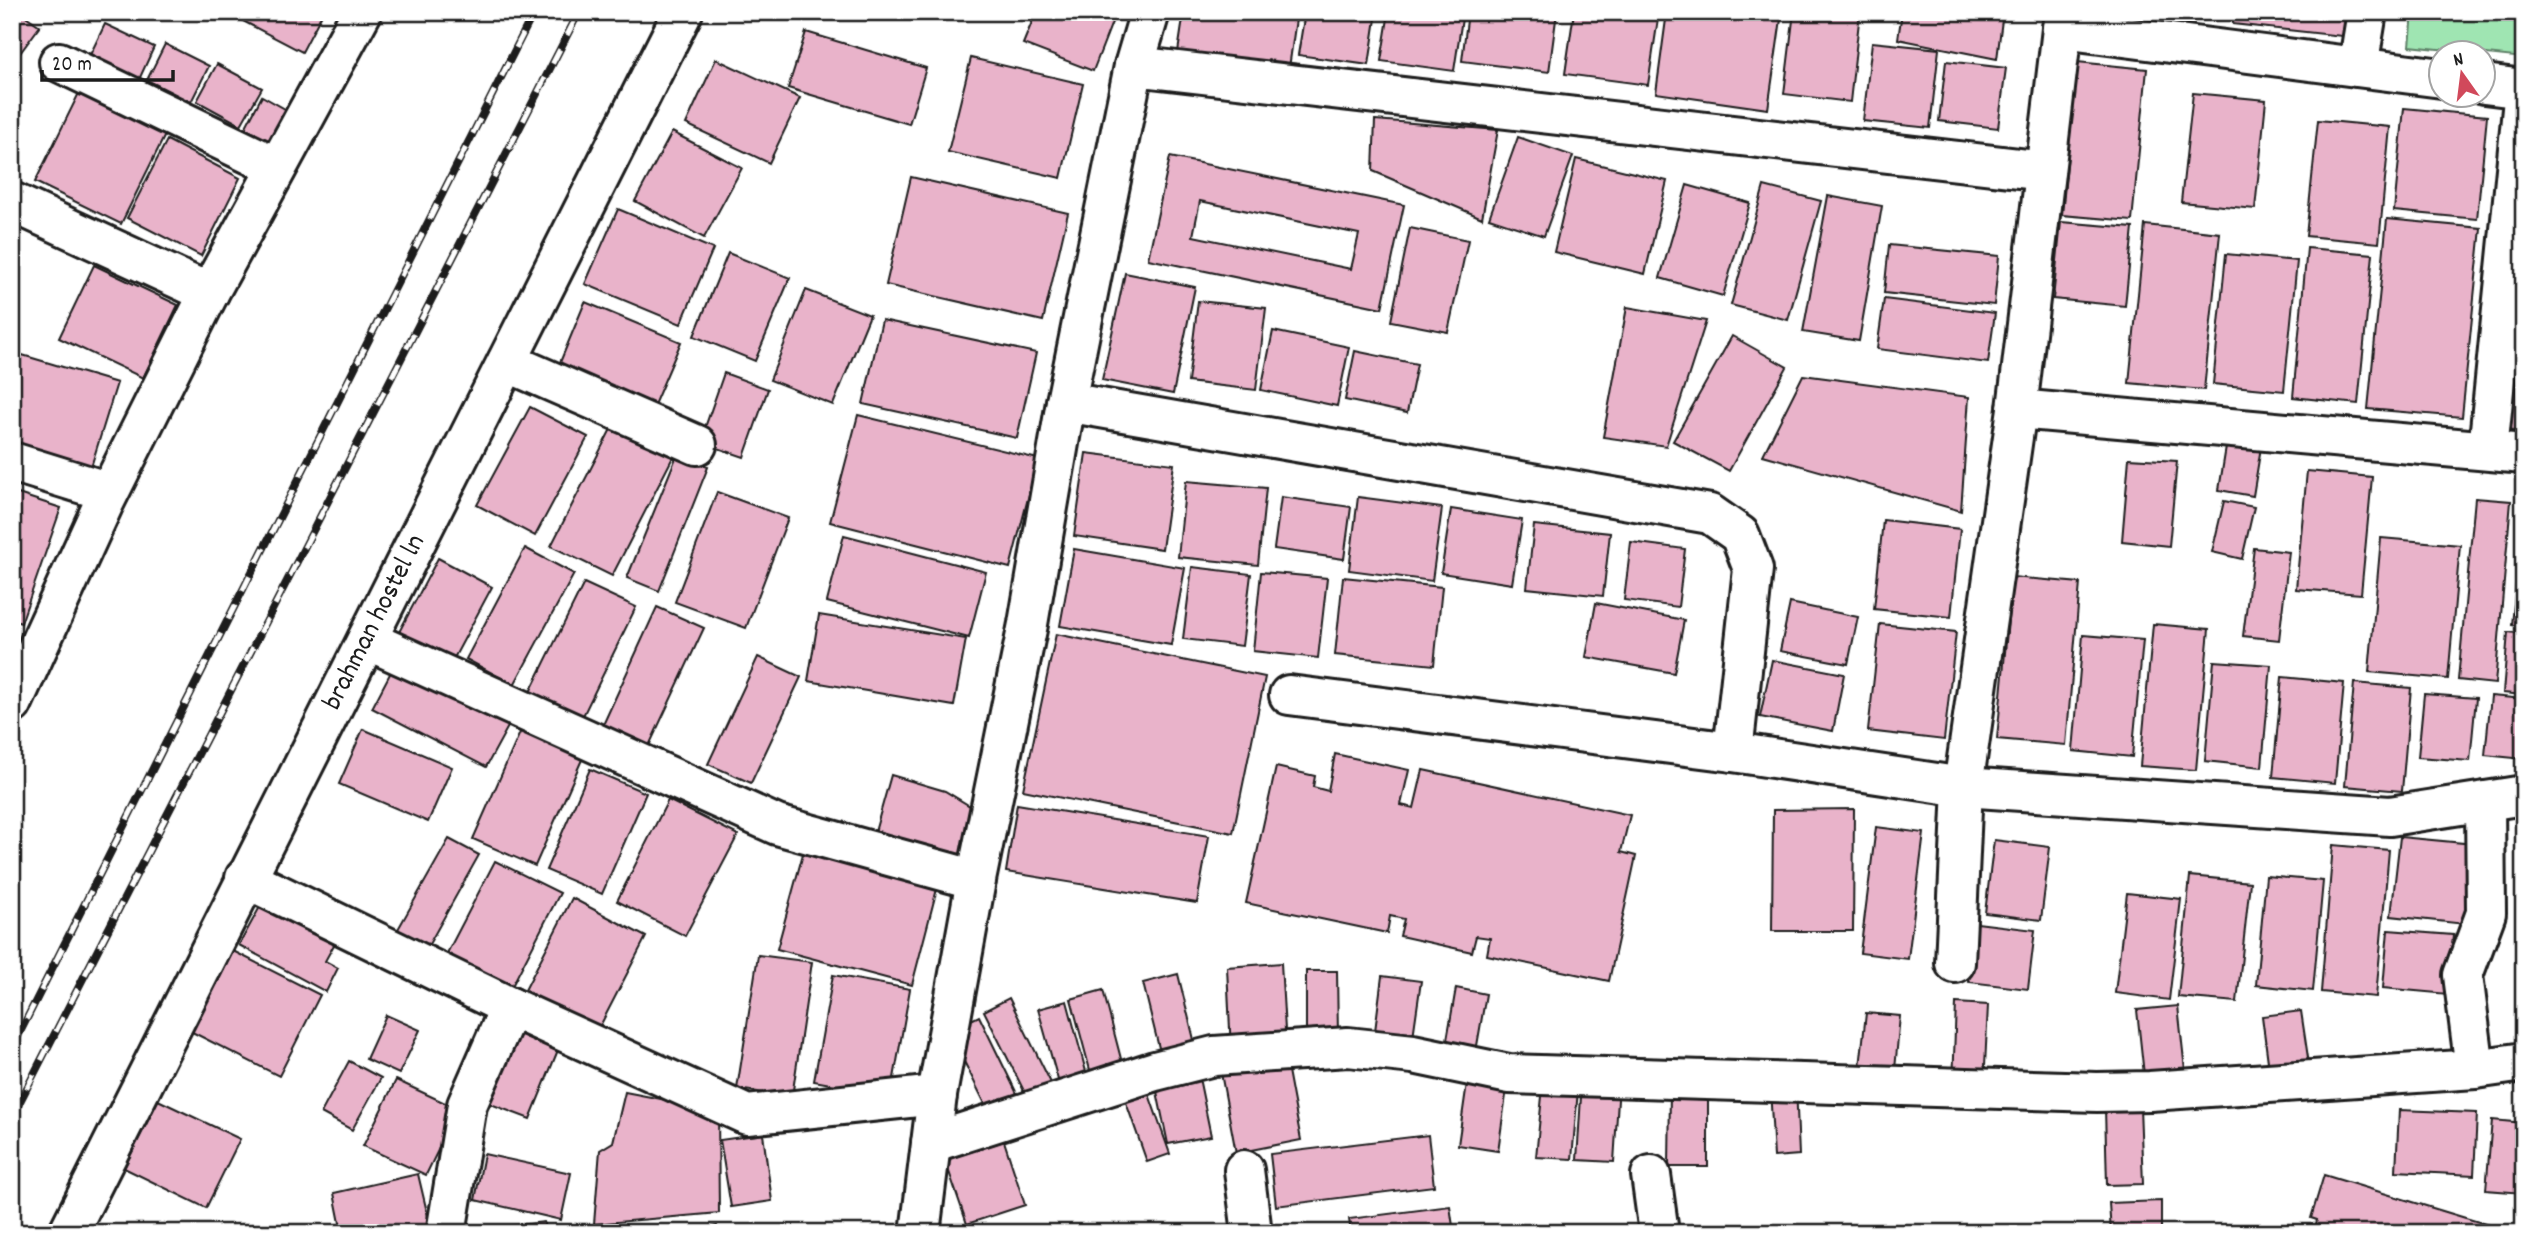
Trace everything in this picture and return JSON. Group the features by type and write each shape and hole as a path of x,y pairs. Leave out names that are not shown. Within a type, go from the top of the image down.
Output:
{"street":[{"path":"12,704 109,492 209,293 362,12"},
{"name":"brahman hostel ln","path":"68,1233 683,12"},
{"path":"920,1233 937,1095 976,880 1028,624 1066,401 1134,66 1150,12"},
{"path":"2358,67 2367,12"},
{"path":"1955,963 1963,787 2017,409 2063,20 2428,76"},
{"path":"59,62 277,167"},
{"path":"1134,66 2045,171"},
{"path":"2017,409 2506,452 2524,89 2498,86"},
{"path":"12,202 209,293"},
{"path":"507,362 697,445"},
{"path":"1066,401 1710,514 1740,535 1753,569 1733,752"},
{"path":"12,462 109,492"},
{"path":"367,640 777,825 976,880"},
{"path":"1289,695 1733,752 1963,787 2390,816 2524,795"},
{"path":"2476,1069 2463,975 2486,913 2485,801"},
{"path":"245,878 510,1007 747,1115 937,1095"},
{"path":"446,1233 467,1105 510,1007"},
{"path":"931,1143 1155,1071 1214,1056 1334,1046 1413,1054 1509,1074 2097,1092 2150,1091 2476,1069 2524,1062"},
{"path":"1244,1170 1252,1233"},
{"path":"1651,1175 1658,1233"}],"green space":[{"path":"2413,12 2524,12 2524,58 2498,55 2498,38 2428,38 2428,48 2410,46"}],"building":[{"path":"12,12 20,12 40,26 15,60 12,58"},
{"path":"226,12 323,12 302,52"},
{"path":"1036,12 1102,12 1114,17 1093,71 1023,44"},
{"path":"1184,12 1297,12 1289,68 1178,52"},
{"path":"1305,12 1377,12 1369,65 1298,55"},
{"path":"1389,12 1463,12 1454,71 1381,61"},
{"path":"1468,12 1557,12 1549,72 1462,61"},
{"path":"1574,12 1659,12 1648,85 1565,74"},
{"path":"1667,12 1782,12 1768,109 1656,93"},
{"path":"1794,12 1860,12 1850,102 1784,94"},
{"path":"1902,12 2003,12 1997,59 1898,39"},
{"path":"2234,12 2354,12 2351,37 2233,24"},
{"path":"105,24 154,47 137,84 87,61"},
{"path":"806,32 926,68 909,124 788,88"},
{"path":"1872,42 1939,49 1930,128 1863,121"},
{"path":"165,44 209,66 191,102 147,80"},
{"path":"971,58 1083,84 1061,178 948,152"},
{"path":"716,59 800,98 769,163 686,124"},
{"path":"1946,61 2006,68 1998,128 1939,121"},
{"path":"2077,62 2147,69 2132,221 2062,215"},
{"path":"217,64 262,88 241,125 197,101"},
{"path":"79,93 97,102 100,96 168,129 121,224 35,182"},
{"path":"2193,93 2266,100 2255,209 2181,202"},
{"path":"262,96 292,113 272,151 242,134"},
{"path":"2404,108 2487,116 2477,219 2394,211"},
{"path":"1375,120 1498,130 1482,218 1373,171"},
{"path":"2318,120 2390,127 2379,243 2306,236"},
{"path":"672,132 742,168 704,238 635,201"},
{"path":"1518,137 1573,156 1544,236 1489,218"},
{"path":"167,140 240,178 201,256 127,218"},
{"path":"1170,157 1404,205 1382,308 1148,259","holes":["1200,201 1359,234 1351,269 1193,236"]},
{"path":"1576,159 1667,181 1645,274 1554,252"},
{"path":"911,177 1068,213 1043,321 886,285"},
{"path":"1687,185 1750,203 1723,296 1660,278"},
{"path":"1764,186 1821,201 1788,320 1731,305"},
{"path":"1828,196 1882,206 1859,341 1803,332"},
{"path":"618,209 713,249 681,324 585,284"},
{"path":"2387,219 2481,228 2462,417 2368,409"},
{"path":"2061,222 2133,228 2125,306 2053,299"},
{"path":"2145,225 2220,233 2204,390 2129,383"},
{"path":"1410,228 1468,240 1448,332 1391,321"},
{"path":"1889,245 1999,256 1994,305 1884,293"},
{"path":"2307,248 2373,254 2358,404 2293,397"},
{"path":"728,253 790,278 755,361 694,336"},
{"path":"2226,254 2297,261 2284,391 2213,384"},
{"path":"94,265 178,305 143,378 59,338"},
{"path":"2524,272 2524,431 2505,429"},
{"path":"1125,273 1195,287 1173,394 1102,380"},
{"path":"806,290 870,315 833,405 770,380"},
{"path":"1884,299 1995,313 1988,363 1877,349"},
{"path":"1198,301 1266,308 1256,390 1188,382"},
{"path":"585,302 681,342 651,412 556,372"},
{"path":"1627,307 1706,321 1666,446 1603,437"},
{"path":"882,320 1036,353 1017,438 863,404"},
{"path":"1273,331 1349,347 1337,406 1261,390"},
{"path":"1732,336 1787,367 1729,471 1673,441"},
{"path":"1355,351 1417,364 1407,413 1345,400"},
{"path":"12,352 117,383 90,470 12,447"},
{"path":"724,373 768,389 744,457 700,442"},
{"path":"1803,375 1969,397 1961,511 1763,455"},
{"path":"530,407 588,437 535,536 477,505"},
{"path":"858,415 1038,459 1010,568 830,522"},
{"path":"612,427 673,457 612,576 551,546"},
{"path":"2227,441 2261,447 2253,496 2219,490"},
{"path":"1086,453 1174,464 1162,549 1074,536"},
{"path":"677,455 708,467 659,591 627,578"},
{"path":"2129,458 2177,461 2169,546 2122,541"},
{"path":"2307,471 2372,477 2361,594 2296,589"},
{"path":"1186,481 1266,488 1258,565 1178,557"},
{"path":"12,492 61,508 21,623 12,620"},
{"path":"717,492 788,518 746,628 675,602"},
{"path":"1281,497 1351,507 1344,559 1274,549"},
{"path":"1358,497 1442,508 1432,581 1349,570"},
{"path":"2475,498 2511,501 2495,684 2458,680"},
{"path":"2524,499 2524,626 2512,625"},
{"path":"2224,501 2254,507 2242,559 2212,552"},
{"path":"1451,509 1522,520 1512,584 1441,573"},
{"path":"1883,520 1960,529 1951,617 1874,609"},
{"path":"1534,525 1610,533 1603,596 1527,588"},
{"path":"844,535 986,572 969,638 827,602"},
{"path":"2381,538 2460,545 2448,679 2369,672"},
{"path":"1631,542 1685,549 1678,607 1624,600"},
{"path":"525,548 574,574 514,685 466,659"},
{"path":"2254,548 2289,552 2279,640 2243,636"},
{"path":"1074,549 1185,568 1171,645 1060,626"},
{"path":"438,558 492,587 453,660 399,632"},
{"path":"1192,567 1251,574 1242,646 1183,639"},
{"path":"1261,572 1327,578 1318,658 1253,651"},
{"path":"1343,577 1442,587 1434,665 1335,655"},
{"path":"2012,577 2080,583 2066,745 1997,739"},
{"path":"584,583 636,607 580,722 528,696"},
{"path":"1596,603 1684,620 1674,673 1586,657"},
{"path":"1790,603 1858,617 1848,664 1780,651"},
{"path":"657,607 704,628 648,748 602,727"},
{"path":"819,615 966,639 954,706 808,681"},
{"path":"1880,624 1956,632 1944,740 1868,731"},
{"path":"2153,624 2209,629 2196,770 2140,766"},
{"path":"2508,632 2524,634 2524,695 2503,693"},
{"path":"1056,634 1265,677 1233,833 1023,790"},
{"path":"2083,635 2143,640 2132,757 2073,751"},
{"path":"758,657 801,677 751,783 708,764"},
{"path":"1772,660 1844,674 1833,731 1760,717"},
{"path":"2214,661 2271,665 2262,767 2205,761"},
{"path":"395,664 510,723 486,767 372,708"},
{"path":"2282,677 2344,683 2335,783 2273,777"},
{"path":"2354,683 2411,688 2402,791 2345,786"},
{"path":"2424,694 2476,698 2470,761 2418,757"},
{"path":"2491,696 2524,699 2524,759 2485,755"},
{"path":"522,728 584,755 535,866 473,839"},
{"path":"363,729 452,767 428,822 339,784"},
{"path":"1335,754 1409,770 1401,805 1414,808 1423,770 1630,815 1621,852 1636,856 1609,981 1487,955 1490,938 1476,936 1472,952 1400,936 1404,919 1390,916 1387,933 1246,903 1276,767 1315,776 1313,787 1328,791"},
{"path":"590,769 646,793 602,894 546,870"},
{"path":"891,775 945,791 978,811 964,867 873,839"},
{"path":"668,800 738,835 685,936 617,901"},
{"path":"1017,804 1209,836 1197,903 1006,872"},
{"path":"1854,809 1853,931 1772,931 1773,810"},
{"path":"2524,811 2524,868 2516,812"},
{"path":"1876,827 1924,833 1908,959 1860,953"},
{"path":"2400,837 2474,844 2465,924 2391,916"},
{"path":"449,839 479,855 423,955 393,938"},
{"path":"1994,840 2050,847 2041,920 1985,913"},
{"path":"2333,845 2389,850 2376,997 2321,992"},
{"path":"804,850 938,885 912,985 777,949"},
{"path":"495,861 560,893 510,990 445,957"},
{"path":"2190,876 2250,882 2237,1002 2178,997"},
{"path":"2266,876 2323,881 2313,991 2256,985"},
{"path":"2127,893 2181,899 2169,1000 2115,993"},
{"path":"267,894 340,934 325,961 338,968 326,992 239,945"},
{"path":"572,898 646,937 598,1030 524,992"},
{"path":"1977,923 2035,930 2028,989 1969,982"},
{"path":"2388,930 2453,935 2448,994 2383,988"},
{"path":"233,951 320,995 279,1076 192,1032"},
{"path":"758,955 812,962 792,1097 737,1089"},
{"path":"1281,963 1286,1047 1231,1051 1227,967"},
{"path":"1306,971 1337,971 1338,1037 1306,1037"},
{"path":"1178,974 1197,1052 1162,1060 1143,983"},
{"path":"833,975 910,989 891,1095 814,1081"},
{"path":"1382,976 1421,981 1412,1044 1374,1039"},
{"path":"1456,988 1486,994 1474,1063 1444,1057"},
{"path":"1103,990 1126,1078 1094,1085 1071,999"},
{"path":"1009,998 1052,1085 1027,1097 984,1011"},
{"path":"1067,1001 1088,1079 1060,1087 1038,1009"},
{"path":"1956,1003 1988,1005 1984,1086 1953,1084"},
{"path":"2178,1006 2185,1070 2144,1075 2137,1010"},
{"path":"2301,1011 2310,1071 2270,1077 2262,1016"},
{"path":"1866,1013 1900,1016 1894,1080 1859,1076"},
{"path":"386,1015 420,1030 399,1074 366,1059"},
{"path":"979,1016 1024,1108 994,1122 949,1031"},
{"path":"509,1030 558,1050 530,1119 480,1100"},
{"path":"1286,1060 1301,1140 1236,1153 1221,1073"},
{"path":"349,1061 381,1078 352,1130 321,1113"},
{"path":"1198,1073 1211,1136 1168,1144 1155,1082"},
{"path":"1468,1076 1508,1081 1498,1151 1458,1145"},
{"path":"396,1080 458,1109 426,1175 363,1146"},
{"path":"1582,1081 1619,1084 1614,1162 1577,1160"},
{"path":"1145,1083 1170,1154 1147,1162 1122,1091"},
{"path":"1543,1086 1578,1090 1572,1159 1536,1157"},
{"path":"1796,1086 1799,1155 1774,1157 1770,1088"},
{"path":"1670,1091 1708,1091 1708,1167 1669,1167"},
{"path":"625,1092 718,1110 719,1213 594,1224 600,1150 613,1142"},
{"path":"158,1100 240,1139 206,1208 124,1168"},
{"path":"2140,1107 2143,1184 2107,1185 2105,1108"},
{"path":"2399,1110 2477,1113 2474,1175 2396,1171"},
{"path":"2492,1120 2524,1123 2524,1193 2486,1190"},
{"path":"763,1134 772,1201 731,1207 720,1140"},
{"path":"1428,1135 1434,1186 1276,1206 1270,1154"},
{"path":"1004,1141 1025,1205 967,1224 945,1160"},
{"path":"484,1154 571,1173 561,1220 475,1200"},
{"path":"418,1174 431,1229 415,1233 342,1233 334,1193"},
{"path":"2324,1175 2515,1233 2314,1233 2317,1220 2311,1218"},
{"path":"2161,1201 2161,1233 2111,1233 2109,1203"},
{"path":"1450,1206 1454,1233 1351,1233 1349,1219"},
{"path":"544,1222 545,1233 457,1233 457,1232"},
{"path":"717,1226 719,1233 683,1233"}],"railway":[{"path":"12,1048 534,12"},
{"path":"12,1117 579,12"}]}
